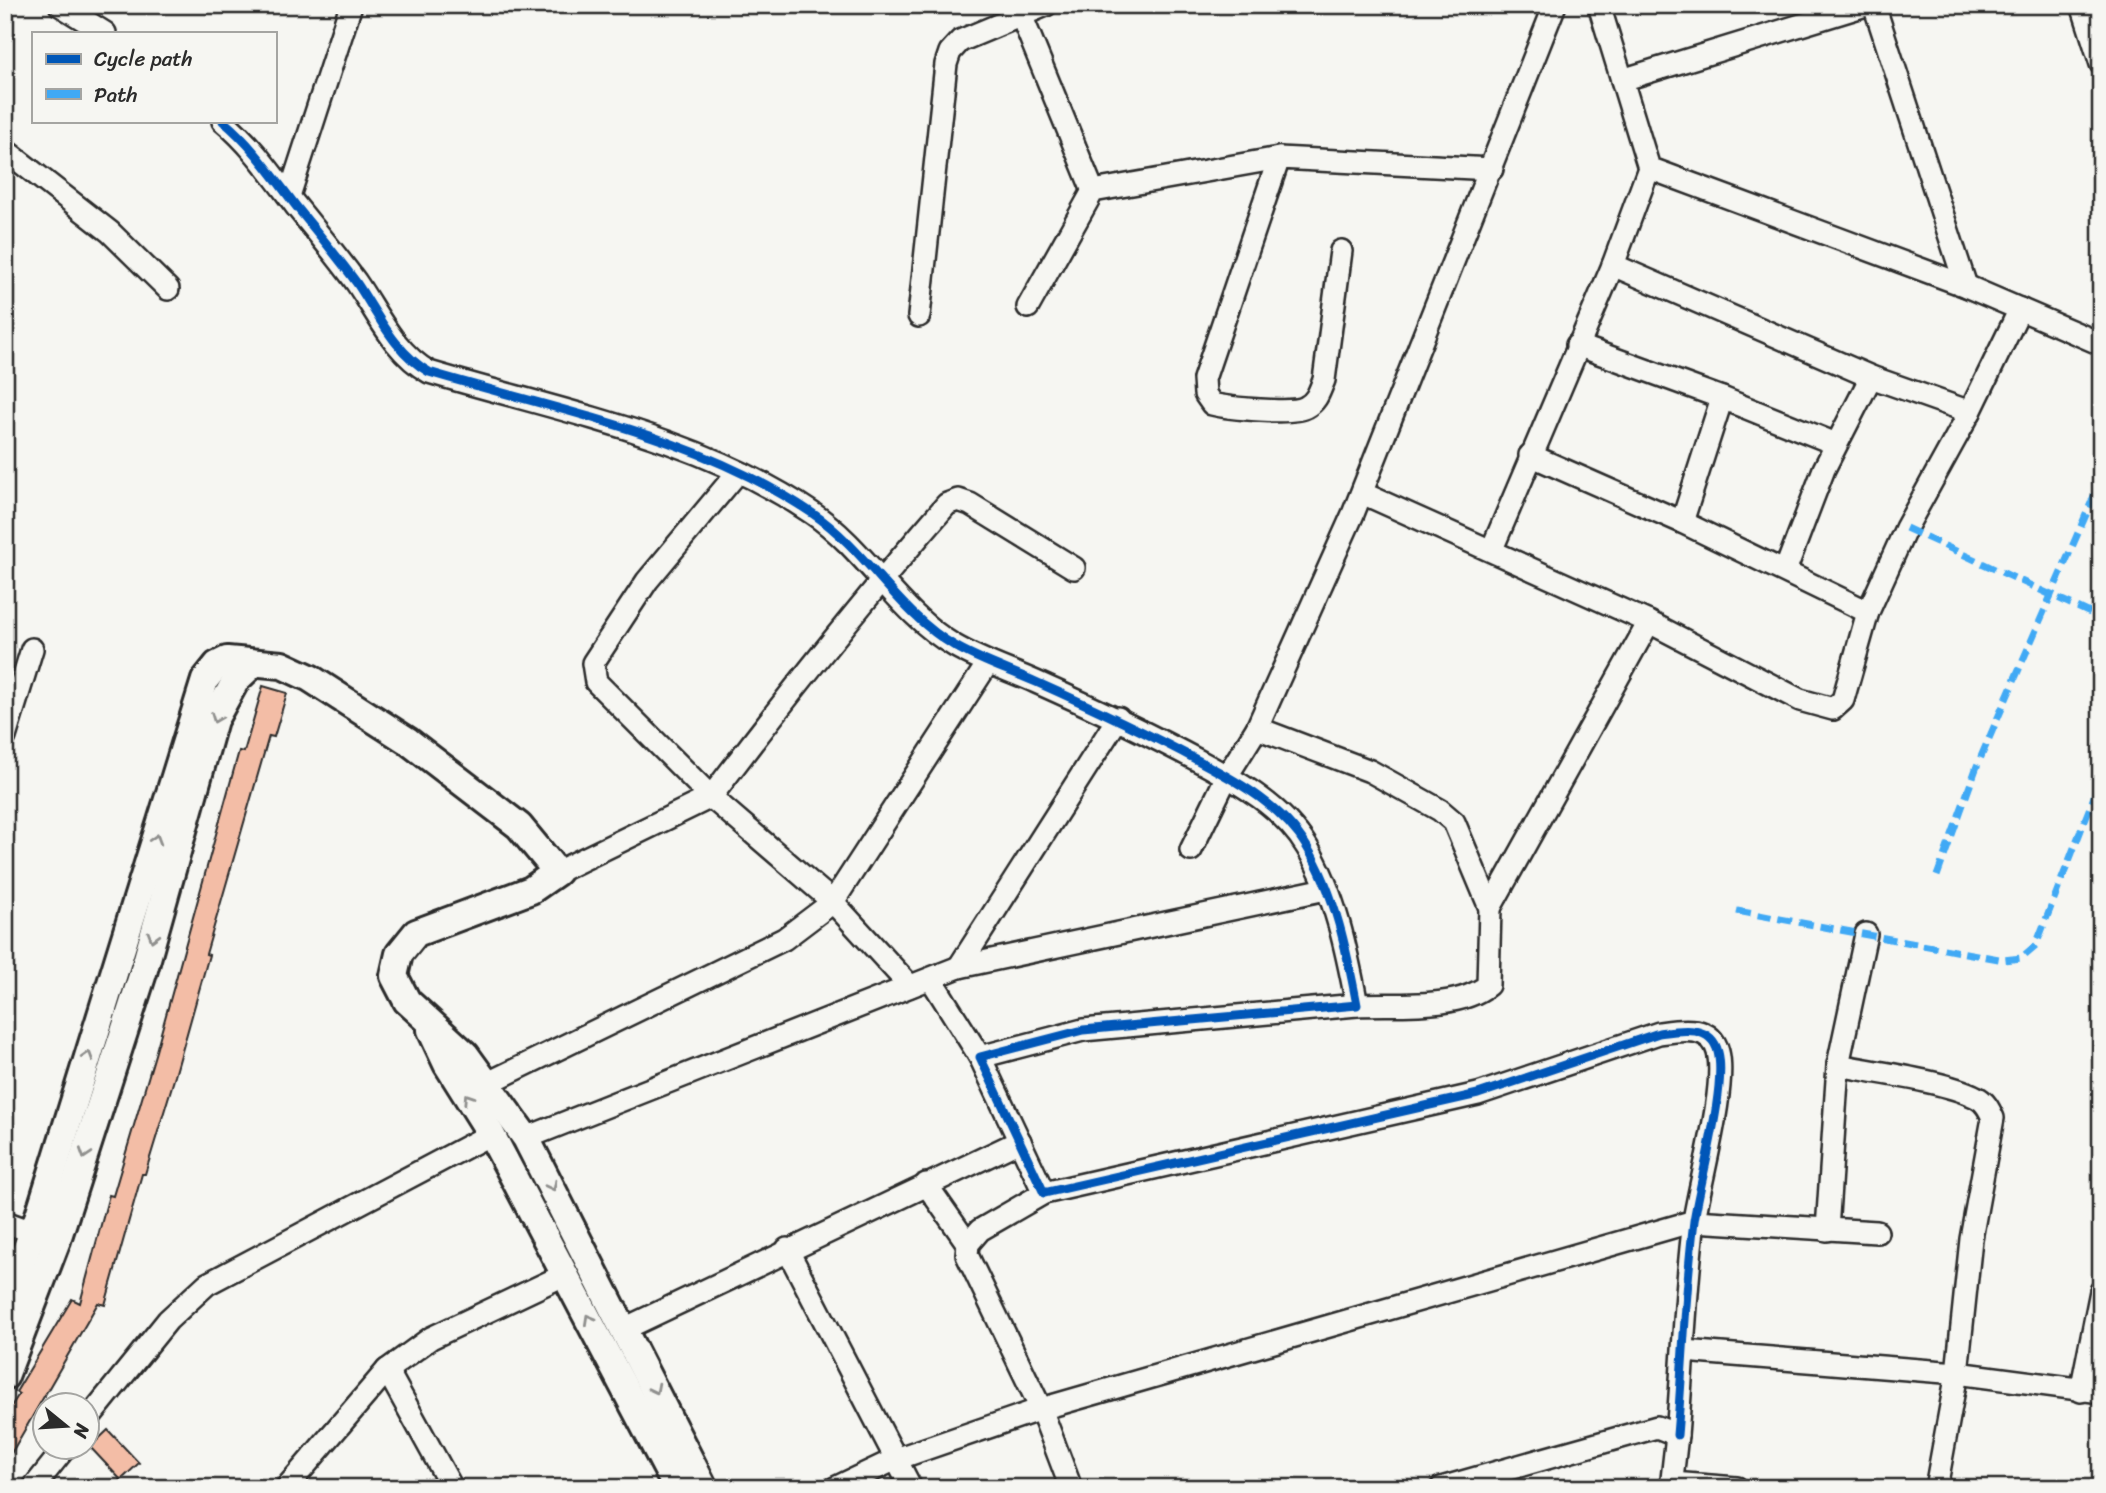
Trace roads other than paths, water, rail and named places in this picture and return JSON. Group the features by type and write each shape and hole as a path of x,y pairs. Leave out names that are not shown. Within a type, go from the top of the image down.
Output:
{"street":[{"path":"60,5 103,32"},
{"path":"289,196 351,5"},
{"path":"919,316 946,64 950,52 960,41 1018,10 1046,5"},
{"path":"1191,850 1227,776 1257,728 1362,493 1555,5"},
{"path":"1492,549 1613,265 1649,169 1599,5"},
{"path":"1622,80 1866,5"},
{"path":"1874,5 1966,286"},
{"path":"2082,5 2101,64"},
{"path":"1018,10 1093,191"},
{"path":"224,122 242,136 355,281 402,352 415,364 458,381 652,436 716,460 810,512 842,536 917,620 988,663 1118,718 1227,776 1263,800 1287,822 1307,846 1326,890 1347,959 1357,1004"},
{"path":"5,150 110,232 168,289"},
{"path":"1093,191 1279,158 1492,169"},
{"path":"1279,158 1204,379 1205,394 1212,404 1303,410 1317,399 1324,380 1341,251"},
{"path":"1649,169 1966,286 2101,344"},
{"path":"1028,307 1093,191"},
{"path":"1613,265 1871,377 1970,412"},
{"path":"1362,493 1492,549 1649,622 1800,700 1833,709 1843,700 1854,670 1868,612 1906,528 1970,412 2020,309"},
{"path":"1577,345 1836,444"},
{"path":"1785,571 1836,444 1871,377"},
{"path":"1682,522 1721,398"},
{"path":"1530,455 1682,522 1868,612"},
{"path":"738,472 647,581 593,663 596,682 712,797 833,902 920,983 980,1057 1044,1193"},
{"path":"704,1488 526,1138 465,1054 407,1001 394,976 399,954 416,933 531,890 557,872 712,797 791,691 881,579 947,504 958,500 970,504 1074,568"},
{"path":"1490,908 1649,622"},
{"path":"5,737 32,649"},
{"path":"5,1376 205,680 217,665 227,660 282,665 310,678 408,741 519,826 557,872"},
{"path":"488,1083 784,939 833,902 988,663"},
{"path":"959,967 1118,718"},
{"path":"980,1057 1083,1030 1357,1004 1453,1001 1475,996 1488,985 1490,908 1454,822 1440,810 1370,771 1257,728"},
{"path":"526,1138 959,967 1326,890"},
{"path":"1827,1230 1838,1065 1866,934"},
{"path":"424,1015 447,1064 491,1134 677,1488"},
{"path":"1071,1488 1041,1409 972,1270 967,1255 968,1244 980,1230 1044,1193 1478,1094 1659,1033 1690,1028 1706,1034 1718,1050 1719,1079 1695,1222 1671,1486 1737,1488"},
{"path":"1838,1065 1956,1089 1978,1097 1987,1105 1993,1118 1971,1239 1957,1373 1936,1488"},
{"path":"102,1402 168,1320 207,1284 491,1134"},
{"path":"624,1329 1020,1141"},
{"path":"926,1184 968,1244"},
{"path":"5,1222 44,1236"},
{"path":"835,1488 896,1459 1041,1409 1695,1222 1877,1232"},
{"path":"5,1307 44,1236"},
{"path":"788,1249 911,1488"},
{"path":"286,1488 387,1370 431,1338 564,1275"},
{"path":"1684,1351 1957,1373 2091,1391 2101,1291"},
{"path":"387,1370 452,1488"},
{"path":"1441,1488 1480,1482 1657,1427 1677,1435"},
{"path":"33,1488 53,1462"}]}
